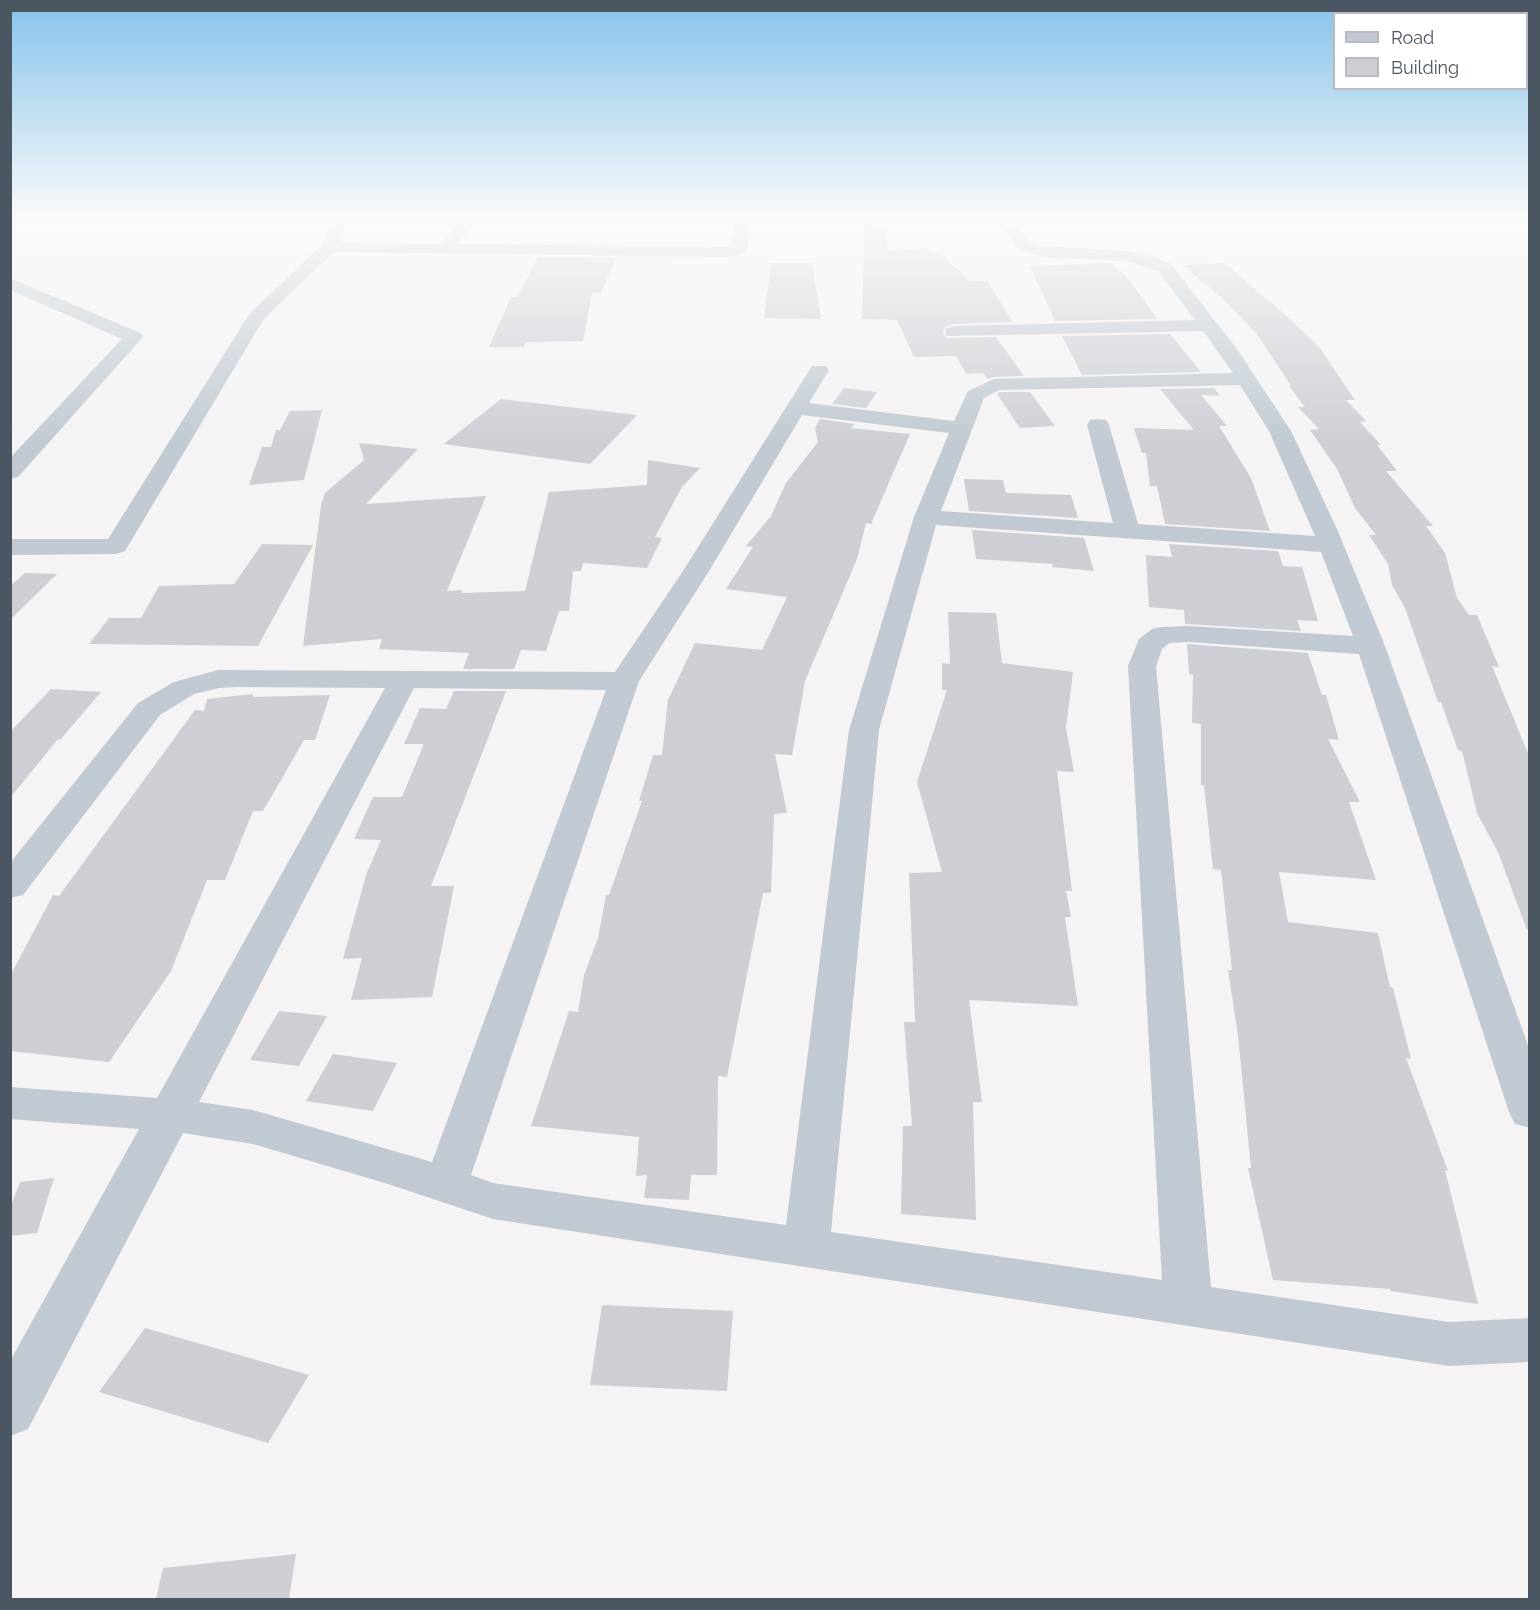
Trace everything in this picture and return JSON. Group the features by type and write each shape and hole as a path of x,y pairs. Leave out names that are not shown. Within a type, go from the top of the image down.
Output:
{"street":[{"path":"10,472 134,337 34,294"},
{"path":"10,547 116,546 256,317 280,294"},
{"path":"1185,294 1247,379 1280,431 1331,545 1371,646 1530,1112"},
{"path":"954,332 1208,325"},
{"path":"446,1185 624,681 696,571 819,370"},
{"path":"806,1249 864,730 926,517 975,395 994,385 1247,379"},
{"path":"795,408 962,428"},
{"path":"1098,425 1128,531"},
{"path":"926,517 1331,545"},
{"path":"1188,1305 1142,666 1149,645 1162,635 1190,634 1371,646"},
{"path":"10,887 149,709 184,688 218,679 624,681"},
{"path":"10,1412 404,680"},
{"path":"10,1103 169,1116 253,1127 392,1167 493,1201 1449,1344 1530,1340"}],"building":[{"path":"519,294 592,294 583,341 526,342 524,347 489,347 511,297 517,297"},
{"path":"767,294 817,294 821,319 764,318"},
{"path":"863,294 995,294 1013,322 954,324 945,327 943,333 947,338 996,337 1024,376 988,379 983,373 966,374 956,356 914,357 897,320 862,319"},
{"path":"1043,294 1139,294 1158,319 1055,321"},
{"path":"1218,294 1261,294 1319,347 1355,400 1346,400 1366,421 1360,422 1381,445 1377,445 1397,471 1386,471 1433,526 1426,526 1445,553 1457,598 1469,615 1477,615 1499,667 1492,666 1530,758 1530,929 1527,930 1498,852 1477,813 1462,751 1458,750 1441,702 1438,702 1405,608 1392,585 1388,564 1369,535 1376,535 1355,508 1337,469 1310,430 1319,429 1298,407 1305,407 1289,386 1291,386 1257,334"},
{"path":"1170,334 1201,372 1082,375 1062,336"},
{"path":"844,388 877,392 866,408 832,404"},
{"path":"1214,388 1220,396 1201,395 1227,426 1219,426 1251,478 1270,531 1165,524 1157,486 1150,486 1146,453 1142,453 1134,428 1194,430 1160,389"},
{"path":"1000,392 1030,392 1055,426 1020,428 997,394"},
{"path":"501,399 637,415 590,464 444,444"},
{"path":"322,410 304,480 249,485 262,447 271,447 276,430 280,430 290,411"},
{"path":"820,419 855,424 851,428 910,434 871,524 866,523 857,559 805,681 792,755 775,754 787,813 774,814 771,893 763,893 727,1077 718,1076 717,1175 691,1175 689,1200 644,1198 647,1175 636,1176 639,1137 531,1126 569,1011 578,1012 584,975 598,938 606,895 609,895 642,801 639,801 653,755 662,755 668,700 695,643 762,650 787,597 726,589 753,547 746,546 771,516 786,483 818,442 815,428"},
{"path":"359,443 418,449 366,504 486,496 447,591 462,590 461,593 525,591 549,492 647,485 648,460 700,468 682,487 655,537 662,538 647,568 583,563 581,571 573,571 569,611 559,611 546,651 521,650 514,669 463,669 469,653 379,649 382,639 303,646 321,505 325,493 364,460"},
{"path":"964,479 1003,480 1006,493 1071,495 1078,518 969,511"},
{"path":"972,530 1084,538 1094,571 1052,567 1053,564 976,559"},
{"path":"262,544 313,545 258,646 89,644 109,618 141,618 159,586 234,584"},
{"path":"1169,544 1278,551 1283,566 1302,567 1318,621 1297,620 1301,631 1185,624 1184,610 1149,607 1146,555 1172,557"},
{"path":"25,573 57,574 10,620 10,586"},
{"path":"948,612 996,613 1002,663 1073,672 1066,728 1074,772 1057,771 1072,891 1066,891 1071,917 1065,917 1078,1006 969,1000 982,1102 973,1102 976,1220 901,1214 903,1126 912,1126 904,1022 915,1022 909,873 942,872 917,782 947,690 942,690 942,663 950,664"},
{"path":"1187,644 1308,653 1322,695 1326,695 1339,740 1328,739 1360,802 1349,802 1376,880 1279,872 1288,922 1378,933 1390,987 1393,988 1411,1059 1406,1058 1448,1171 1445,1170 1478,1304 1390,1291 1390,1289 1273,1280 1248,1168 1251,1168 1238,1035 1228,970 1232,970 1221,870 1213,869 1204,785 1201,785 1201,724 1192,723 1193,675 1189,674"},
{"path":"51,689 101,692 60,740 58,739 10,798 10,732"},
{"path":"454,691 506,691 431,886 454,886 432,997 351,1000 362,958 343,959 366,875 381,840 354,839 373,797 402,797 424,744 404,744 420,708 446,709"},
{"path":"253,694 253,697 330,695 315,740 304,740 263,811 253,811 225,880 207,880 171,971 109,1062 10,1051 10,976 53,895 59,896 195,710 204,711 207,699"},
{"path":"279,1011 327,1016 299,1066 250,1060"},
{"path":"333,1054 397,1063 373,1111 306,1101"},
{"path":"54,1178 37,1233 10,1236 10,1208 20,1182"},
{"path":"602,1305 733,1311 727,1391 590,1385"},
{"path":"145,1328 309,1375 268,1443 99,1392"},
{"path":"296,1554 289,1599 156,1599 163,1568"}]}
